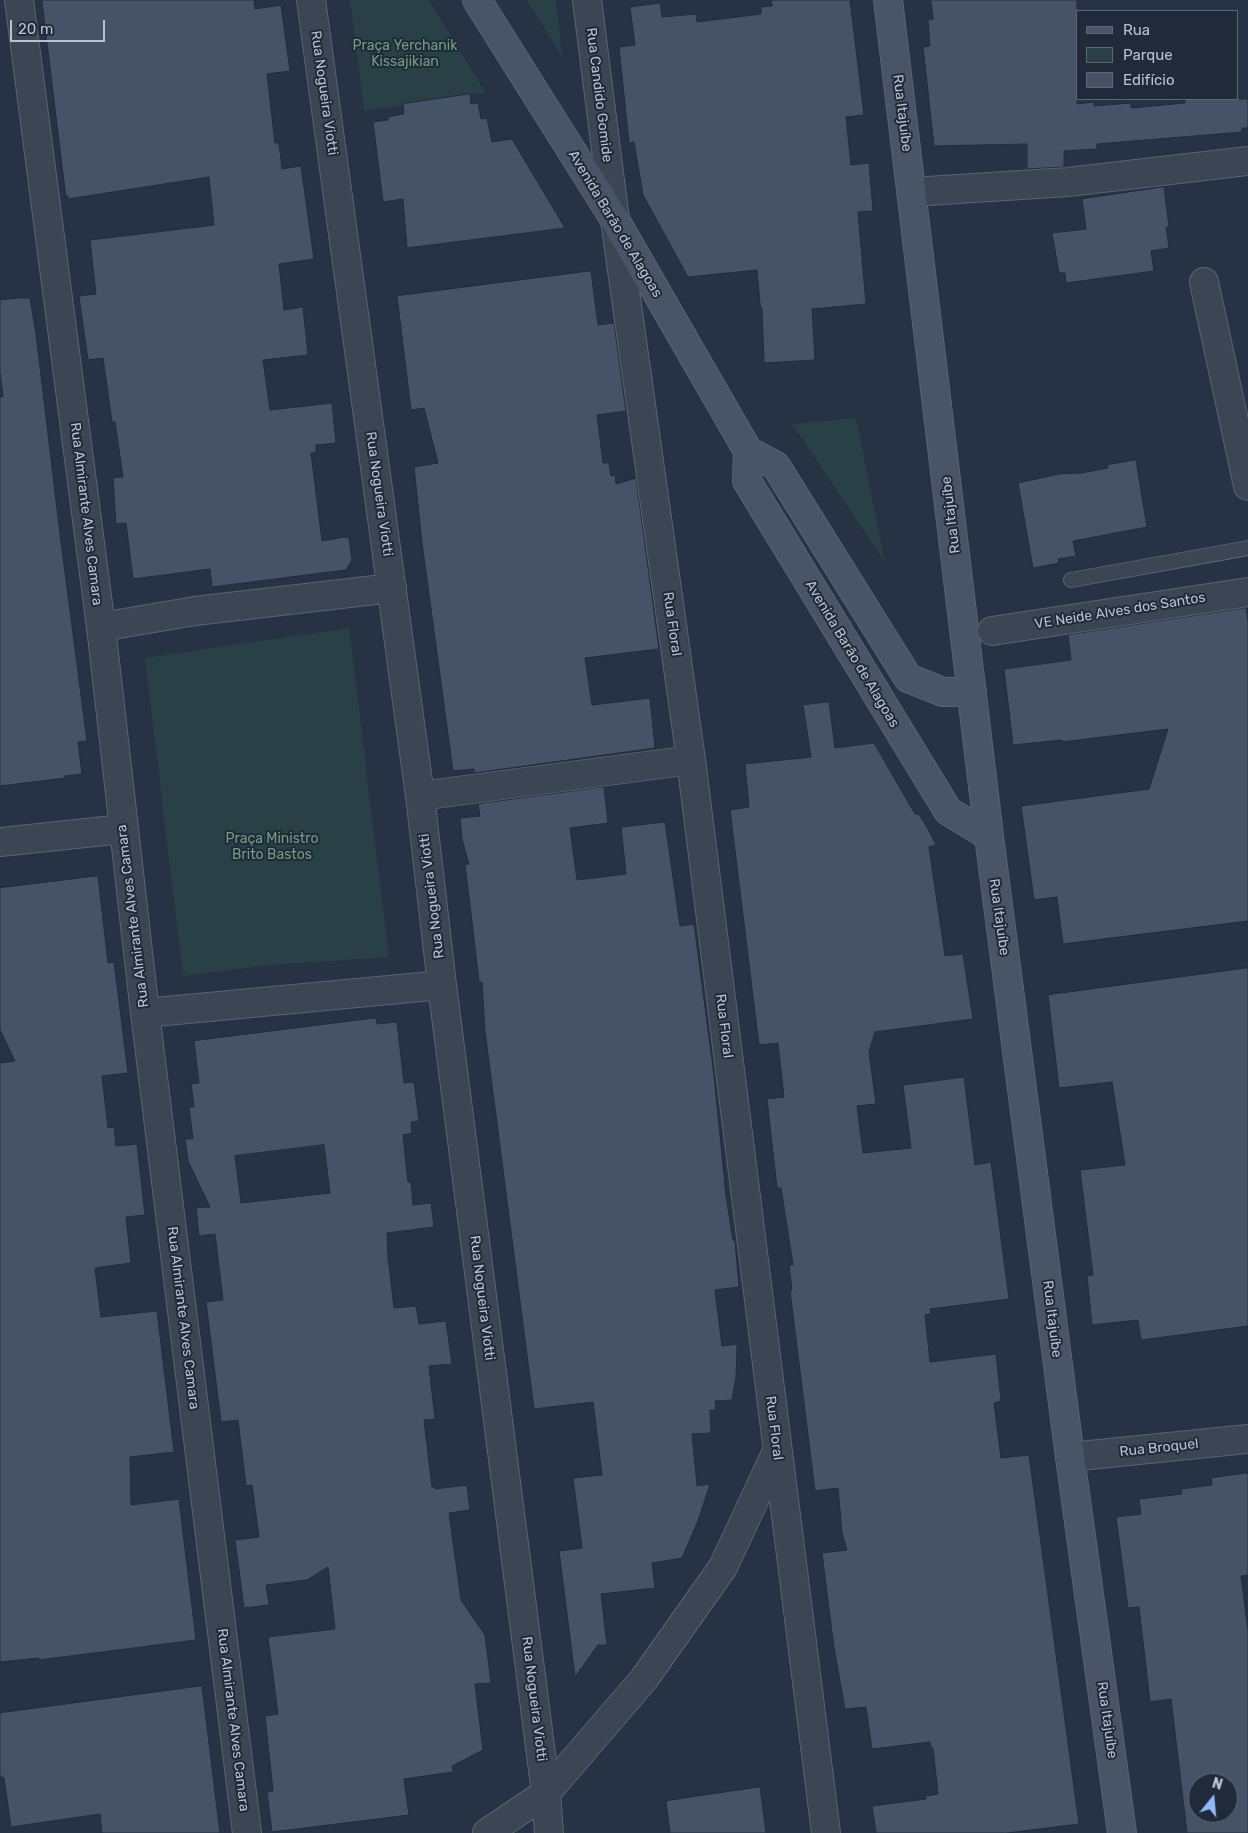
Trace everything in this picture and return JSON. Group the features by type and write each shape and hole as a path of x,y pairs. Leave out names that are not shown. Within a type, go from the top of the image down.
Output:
{"main road":[{"name":"Avenida Barão de Alagoas","path":"477,0 615,220 748,451 747,481 943,802 948,810 989,836"},
{"name":"Rua Itajuíbe","path":"888,0 989,836 1070,1457 1122,1833"},
{"path":"748,451 776,466 908,678 943,692 972,692"}],"street":[{"name":"Rua Almirante Alves Camara","path":"19,0 101,626 145,1013 247,1833"},
{"name":"Rua Nogueira Viotti","path":"311,0 420,796 442,985 550,1833"},
{"name":"Rua Candido Gomide","path":"587,0 615,220"},
{"path":"912,192 1068,182 1248,160"},
{"name":"Rua Floral","path":"615,220 691,760 776,1451 826,1833"},
{"path":"1204,282 1248,486"},
{"path":"101,626 195,610 392,588"},
{"name":"VE Neide Alves dos Santos","path":"992,631 1248,592"},
{"path":"420,796 691,760"},
{"path":"0,842 123,829"},
{"path":"145,1013 442,985"},
{"name":"Rua Broquel","path":"1070,1457 1248,1439"},
{"path":"487,1833 546,1793 644,1679 723,1567 776,1451"}],"lane":[{"path":"1071,580 1248,548"}],"green space":[{"name":"Praça Yerchanik Kissajikian","path":"350,0 429,0 485,92 364,111"},
{"path":"527,0 556,0 562,57"},
{"path":"856,418 885,562 792,424"},
{"name":"Praça Ministro Brito Bastos","path":"349,628 389,957 270,965 183,976 145,658"}],"building":[{"path":"42,0 254,0 255,9 281,5 290,71 267,74 275,143 279,143 282,169 301,166 314,259 279,264 284,310 303,307 308,355 263,360 270,410 332,403 336,443 316,445 316,452 311,453 322,541 344,537 349,538 352,560 346,570 212,587 210,569 133,579 126,523 116,524 113,478 123,477 115,422 112,422 103,358 88,360 79,296 96,294 90,240 214,225 209,177 68,199 68,196 66,196"},
{"path":"771,0 850,0 864,115 846,117 851,165 869,163 873,211 858,212 866,304 812,309 815,360 764,363 762,310 757,270 688,277 643,195 634,142 629,143 619,47 635,45 630,7 660,3 662,17 696,14 697,22 761,14 761,7 772,6"},
{"path":"931,0 1077,0 1077,104 1094,102 1094,106 1131,103 1131,108 1185,103 1185,100 1248,99 1248,128 1242,128 1242,132 1097,144 1097,149 1064,151 1064,167 1027,169 1027,144 934,146 923,47 930,46 928,20 933,19"},
{"path":"470,94 471,104 478,103 481,119 487,118 492,142 512,139 565,228 407,248 403,199 383,202 373,122 388,120 388,117 404,114 403,104"},
{"path":"1164,187 1169,227 1166,227 1169,248 1151,251 1154,271 1066,283 1065,273 1059,273 1052,233 1086,229 1082,199"},
{"path":"591,271 598,325 614,323 626,411 597,415 603,463 609,463 611,476 615,475 616,484 636,478 659,649 585,658 592,705 650,698 655,748 474,773 474,769 453,771 422,543 414,467 438,463 424,408 411,410 397,296"},
{"path":"30,298 36,334 87,741 78,742 82,774 0,786 0,397 3,397 0,372 0,300"},
{"path":"1136,460 1147,527 1073,541 1076,556 1058,559 1059,563 1033,568 1018,483 1059,474 1081,473 1108,468 1107,465"},
{"path":"1246,608 1248,620 1248,921 1063,944 1057,897 1034,900 1021,806 1149,789 1168,729 1062,742 1062,740 1013,745 1004,669 1071,660 1068,635"},
{"path":"829,702 835,748 874,743 915,814 919,814 929,831 936,845 929,847 945,956 963,954 973,1019 875,1032 869,1052 876,1104 857,1106 863,1153 911,1148 903,1085 964,1077 975,1165 991,1162 1009,1299 930,1309 931,1314 925,1315 930,1362 996,1354 1001,1401 994,1403 1001,1458 1029,1455 1079,1824 1007,1833 876,1833 872,1806 926,1799 925,1796 938,1794 933,1748 930,1742 872,1749 866,1707 845,1709 834,1648 822,1553 847,1550 842,1533 838,1488 815,1491 790,1291 792,1290 789,1265 793,1265 781,1188 777,1188 767,1099 784,1097 778,1043 759,1045 730,810 749,807 745,764 811,757 803,705"},
{"path":"604,787 608,823 570,828 577,880 626,874 621,827 665,822 680,926 694,924 714,1075 726,1196 733,1240 735,1241 739,1287 715,1290 722,1346 737,1344 736,1377 732,1400 715,1401 716,1410 710,1410 711,1433 692,1434 697,1486 710,1484 698,1521 682,1558 652,1563 655,1588 601,1594 607,1645 598,1645 575,1677 559,1551 582,1548 573,1478 602,1475 593,1402 534,1409 485,1031 482,982 479,982 465,865 469,864 462,839 460,818 480,816 478,804"},
{"path":"98,876 108,963 114,962 128,1073 102,1076 108,1128 114,1127 116,1146 137,1144 145,1215 126,1217 131,1263 95,1268 101,1317 157,1311 174,1452 130,1457 131,1505 179,1499 196,1640 39,1660 39,1658 0,1662 0,1063 15,1061 0,1030 0,888"},
{"path":"1248,968 1248,1326 1141,1340 1138,1320 1092,1325 1087,1276 1093,1275 1080,1170 1125,1165 1112,1082 1059,1088 1048,995"},
{"path":"376,1018 377,1024 397,1022 404,1083 414,1082 419,1121 411,1122 412,1133 403,1135 408,1182 411,1182 413,1205 431,1203 434,1227 387,1233 394,1308 416,1306 419,1324 446,1321 452,1364 429,1366 435,1419 424,1420 432,1487 435,1487 435,1489 467,1485 470,1510 449,1513 461,1600 485,1635 491,1683 475,1684 483,1750 452,1766 453,1772 404,1779 409,1815 272,1832 267,1792 273,1791 265,1716 278,1714 268,1637 335,1629 328,1567 307,1580 266,1585 269,1605 244,1608 235,1540 259,1537 252,1485 246,1486 238,1420 221,1422 206,1302 223,1300 215,1234 199,1236 196,1208 210,1207 188,1161 185,1139 193,1139 189,1107 194,1107 191,1084 199,1083 194,1041","holes":["324,1145 330,1193 241,1203 235,1156"]},
{"path":"1248,1473 1248,1575 1241,1576 1248,1630 1248,1833 1187,1833 1171,1699 1150,1702 1139,1607 1128,1608 1116,1517 1141,1514 1139,1499 1182,1494 1181,1489 1212,1485 1211,1478"},
{"path":"202,1686 220,1833 102,1833 100,1814 11,1827 4,1778 0,1776 0,1713"},
{"path":"760,1787 766,1833 670,1833 666,1801"}]}
